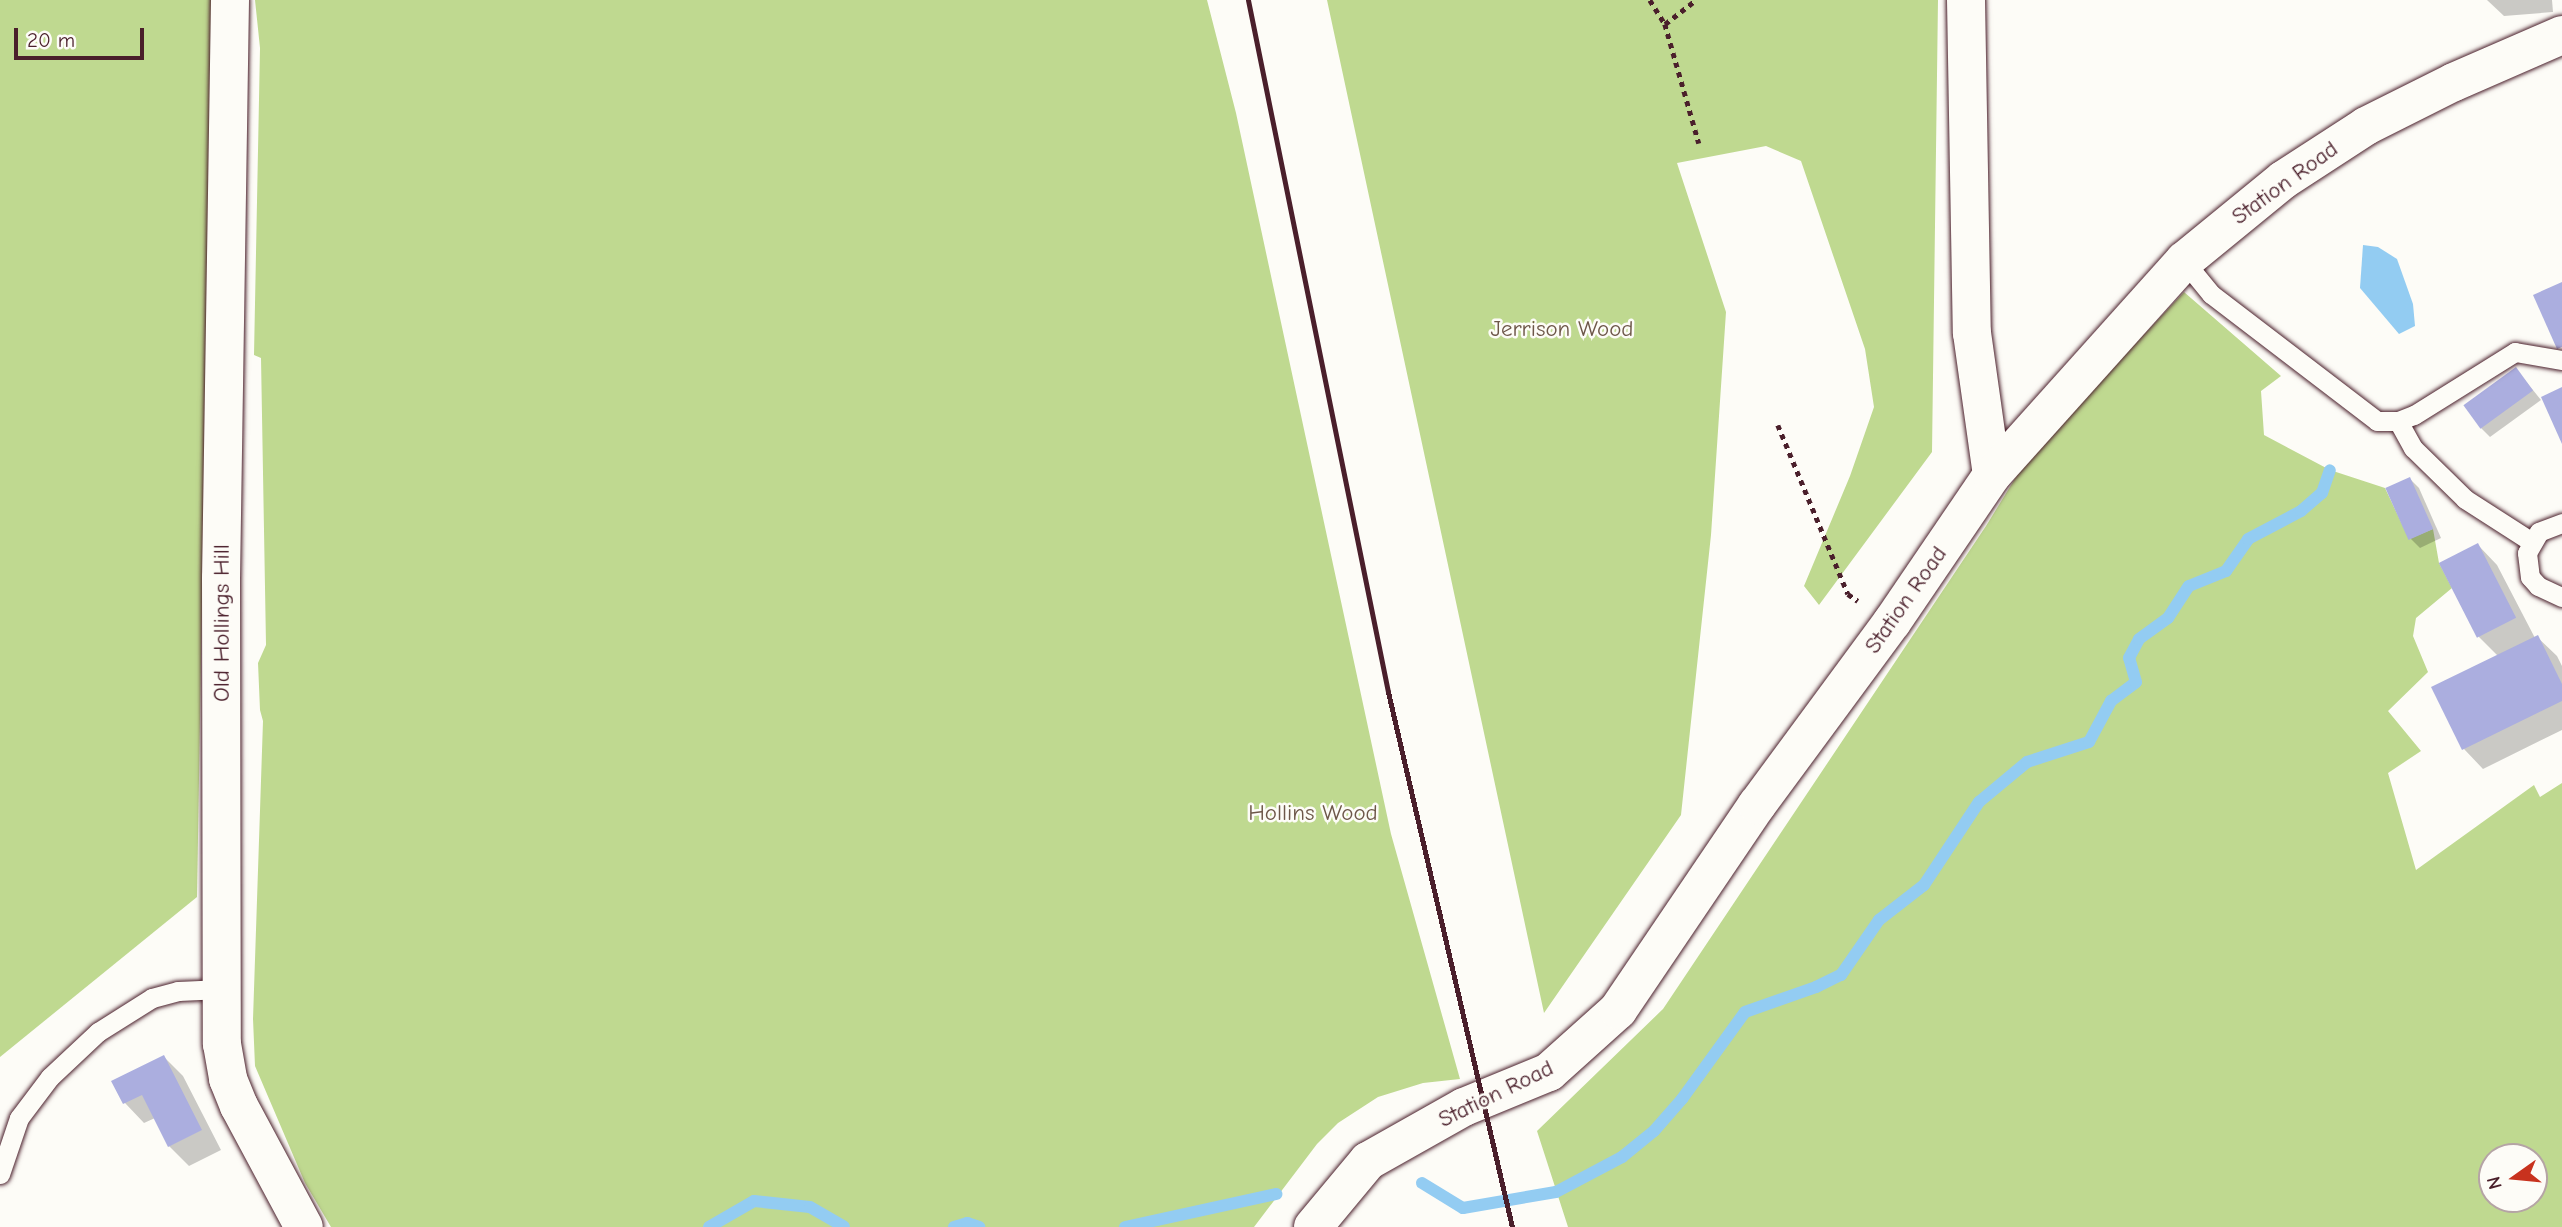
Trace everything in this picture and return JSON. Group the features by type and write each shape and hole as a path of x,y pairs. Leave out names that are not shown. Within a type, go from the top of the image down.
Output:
{"street":[{"name":"Old Hollings Hill","path":"230,0 221,578 222,1044 228,1079 239,1106 304,1227"},
{"path":"1966,0 1972,332 1992,475"},
{"name":"Station Road","path":"1313,1227 1368,1161 1464,1107 1549,1072 1618,1010 1757,805 1892,622 1992,475 2184,261 2283,180 2366,126 2454,82 2562,35"}],"lane":[{"path":"2184,261 2211,294 2310,373 2377,421 2398,421 2414,415 2515,352 2562,360"},
{"path":"2398,421 2413,448 2465,499 2532,542"},
{"path":"2562,523 2549,526 2532,542 2527,553 2530,577 2548,593 2562,597"},
{"path":"0,1174 19,1118 50,1077 98,1032 152,998 177,991 222,989"}],"path":[{"path":"1665,24 1696,0"},
{"path":"1652,2 1665,24 1699,143"},
{"path":"1777,425 1848,594 1892,622"}],"green space":[{"path":"0,0 211,0 212,11 197,897 0,1057"},
{"name":"Hollins Wood","path":"255,0 1207,0 1236,113 1391,834 1460,1079 1423,1083 1378,1097 1338,1123 1317,1144 1254,1227 331,1227 305,1183 255,1066 253,1019 263,721 258,663 266,645 261,358 254,355 260,48"},
{"name":"Jerrison Wood","path":"1327,0 1938,0 1932,452 1819,605 1804,586 1850,476 1874,407 1865,349 1801,161 1766,146 1677,163 1726,312 1711,535 1681,815 1544,1013"},
{"path":"2184,292 2281,376 2261,391 2264,435 2330,470 2385,488 2409,539 2433,529 2439,563 2452,588 2416,618 2413,636 2428,672 2388,711 2421,751 2388,773 2416,870 2534,785 2540,797 2562,783 2562,1227 1568,1227 1537,1131 1663,1009 1986,526 2027,459"}],"water":[{"path":"2363,245 2378,247 2397,259 2413,304 2415,326 2399,334 2360,288"}],"building":[{"path":"2562,282 2562,347 2557,349 2533,295"},
{"path":"2516,367 2533,390 2480,429 2463,405"},
{"path":"2562,387 2562,444 2541,397"},
{"path":"2410,477 2433,529 2409,540 2385,488"},
{"path":"2478,543 2516,618 2477,638 2439,563"},
{"path":"2538,635 2562,684 2562,701 2462,750 2431,687"},
{"path":"164,1055 202,1130 168,1147 142,1095 123,1104 111,1081"}],"waterway":[{"path":"1422,1183 1463,1208 1556,1192 1622,1157 1654,1131 1682,1099 1745,1012 1816,987 1841,975 1879,920 1924,885 1979,802 2027,762 2089,742 2111,701 2136,682 2129,658 2139,639 2168,618 2189,586 2226,571 2248,539 2301,511 2322,493 2330,470"},
{"path":"1125,1227 1276,1194"},
{"path":"709,1227 754,1201 810,1207 844,1227"},
{"path":"954,1227 967,1223 979,1227"}],"railway":[{"path":"1248,0 1388,692 1512,1227"}]}
